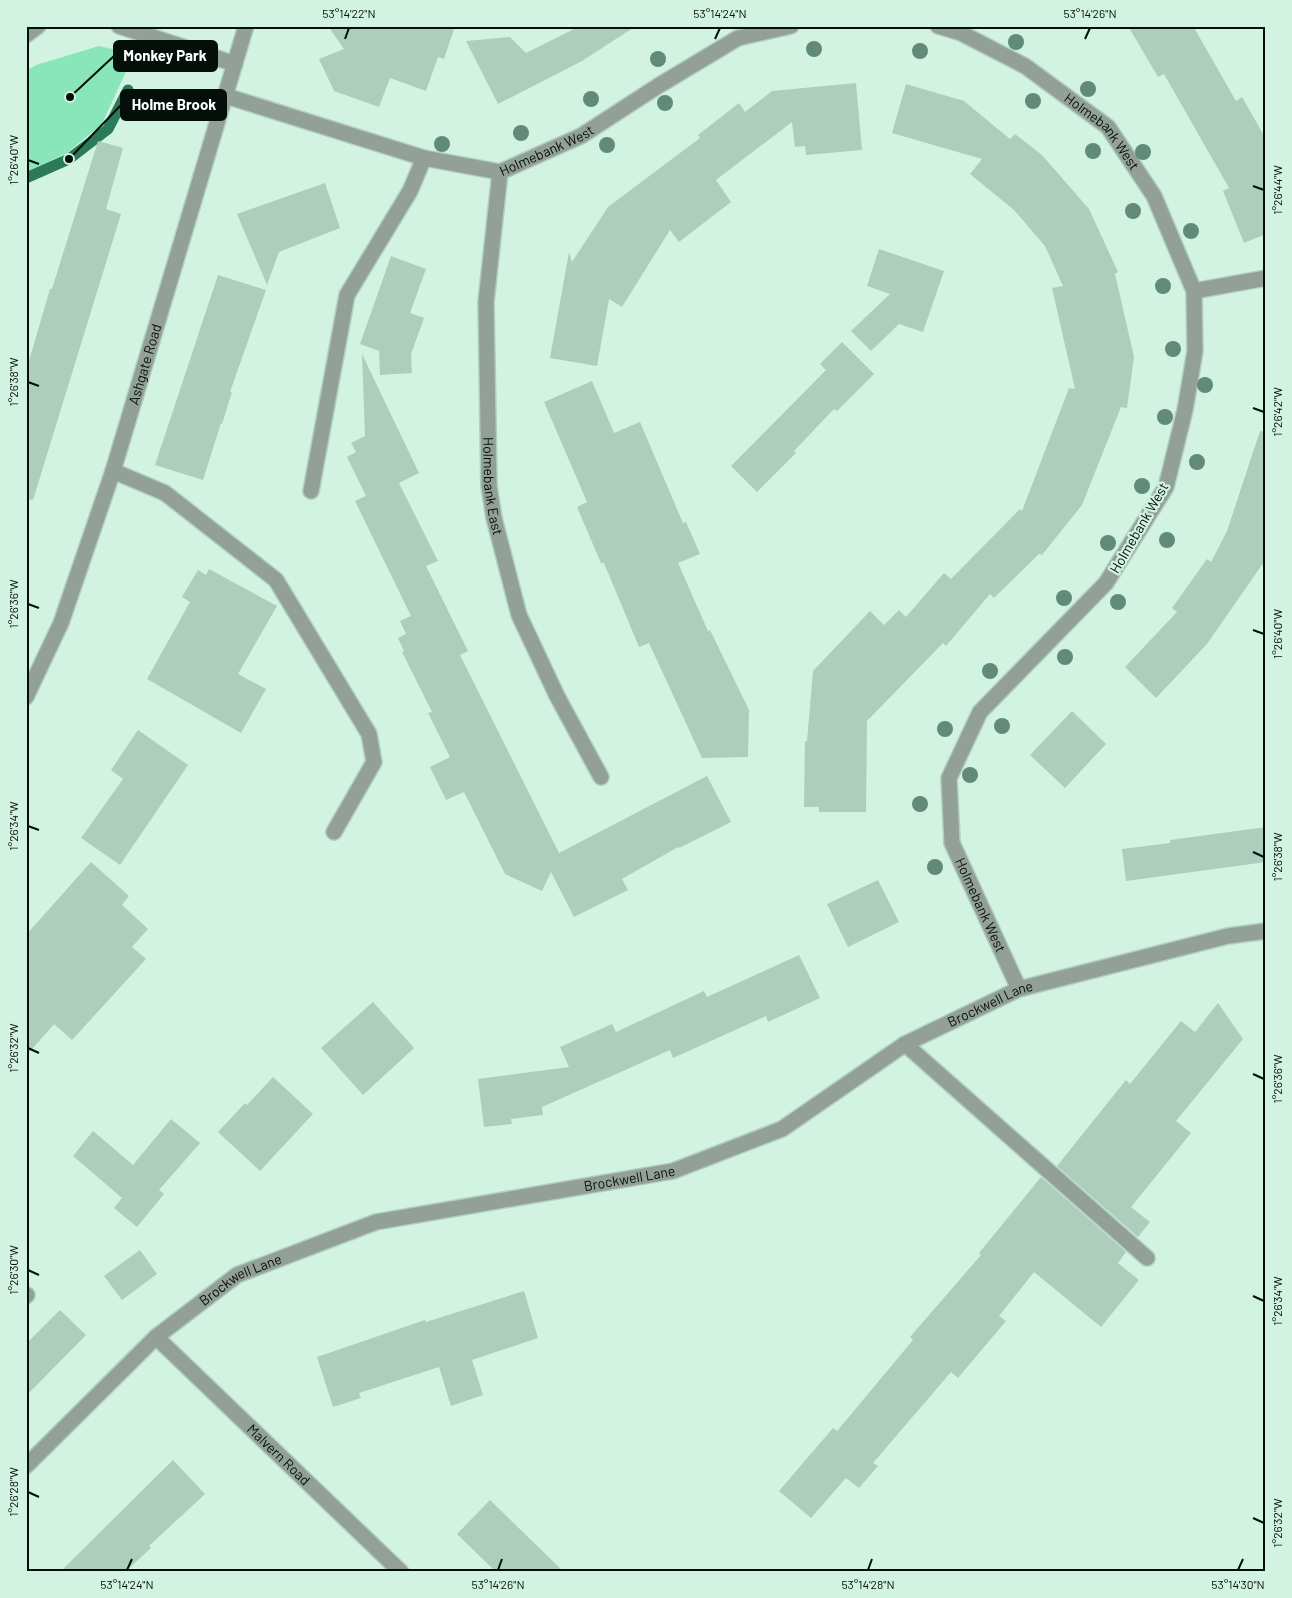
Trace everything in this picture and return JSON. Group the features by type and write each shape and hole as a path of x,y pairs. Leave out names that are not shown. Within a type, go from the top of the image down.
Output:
{"street":[{"path":"26,35 38,26"},
{"path":"119,26 235,64"},
{"name":"Ashgate Road","path":"26,697 61,623 113,471 246,26"},
{"name":"Holmebank West","path":"226,96 424,158 500,172 581,136 658,86 738,38 791,26"},
{"name":"Holmebank West","path":"938,26 961,33 1025,66 1108,128 1154,196 1194,291 1196,351 1185,410 1166,487 1106,583 980,712 949,778 952,843 1019,989"},
{"path":"311,491 347,295 410,191 424,158"},
{"name":"Holmebank East","path":"500,172 486,302 489,486 494,518 519,615 557,696 600,777"},
{"path":"1194,291 1266,278"},
{"path":"113,471 165,493 276,580 369,734 374,762 334,832"},
{"name":"Brockwell Lane","path":"26,1466 156,1337 237,1275 376,1222 673,1171 782,1129 905,1044 1019,989 1228,936 1266,931"},
{"path":"905,1044 1147,1258"},
{"name":"Malvern Road","path":"156,1337 402,1572"}],"green space":[{"path":"99,46 134,54 102,124 67,153 26,172 26,71 36,65"}],"building":[{"path":"328,26 455,26 444,59 438,57 426,91 390,78 379,107 334,91 319,59 344,49"},
{"path":"580,26 636,26 582,61 498,104 466,41 510,37 526,53"},
{"path":"1128,26 1193,26 1236,101 1242,97 1266,139 1266,234 1244,243 1223,191 1229,188 1164,74 1158,77"},
{"path":"856,83 862,150 806,155 805,146 795,147 792,122 716,180 731,202 679,242 670,230 622,307 609,299 597,366 550,358 569,252 572,262 608,207 700,138 698,135 739,103 745,112 772,91"},
{"path":"906,84 964,101 1010,139 1015,134 1042,155 1089,209 1118,272 1115,274 1134,357 1127,408 1121,407 1082,505 1042,555 1039,554 994,598 990,594 946,646 943,643 867,721 866,812 819,812 819,807 804,807 805,741 807,741 813,671 870,611 884,625 899,610 906,617 944,573 951,579 1020,509 1022,511 1069,388 1075,389 1052,288 1063,286 1045,246 1014,210 970,174 982,159 892,133"},
{"path":"98,141 123,148 106,209 121,214 33,500 26,499 26,371 50,289 52,289"},
{"path":"325,183 340,228 279,252 267,285 237,214"},
{"path":"879,249 944,271 923,332 899,324 871,351 851,331 890,294 867,286"},
{"path":"391,256 426,269 410,313 424,318 411,354 412,373 380,375 379,351 360,344"},
{"path":"218,275 266,290 230,392 232,392 203,480 155,465"},
{"path":"842,342 874,374 837,411 834,409 794,451 796,453 757,492 731,466 826,370 820,364"},
{"path":"362,354 419,473 399,483 438,561 426,566 468,651 460,655 559,853 707,776 731,822 678,847 622,879 628,890 574,917 551,872 542,891 505,874 464,792 446,800 430,767 450,757 428,713 432,712 402,652 404,651 398,638 406,634 400,621 411,616 355,501 366,496 347,457 356,452 351,443 365,436"},
{"path":"592,381 614,433 640,422 683,523 686,522 700,554 678,563 708,631 710,630 749,710 748,757 702,758 649,643 639,647 604,563 601,563 577,507 587,502 544,402"},
{"path":"1260,431 1266,432 1266,559 1207,644 1156,698 1125,667 1177,612 1172,608 1207,559 1211,562 1227,531"},
{"path":"209,569 277,606 238,674 266,689 241,733 147,679 190,602 182,597 198,570 206,575"},
{"path":"1072,711 1106,744 1065,788 1030,755"},
{"path":"138,730 188,765 120,865 81,838 123,779 111,770"},
{"path":"1266,827 1266,862 1126,881 1122,849 1170,843 1170,840"},
{"path":"91,862 129,896 122,905 148,929 132,947 146,959 72,1040 54,1024 26,1056 26,935"},
{"path":"878,880 899,922 848,947 827,904"},
{"path":"799,955 820,998 768,1022 766,1016 673,1058 670,1050 542,1107 543,1115 511,1119 512,1124 484,1127 478,1079 569,1067 560,1047 612,1024 616,1032 704,991 707,997"},
{"path":"373,1002 414,1048 363,1095 321,1048"},
{"path":"1218,1003 1243,1039 1176,1121 1191,1133 1131,1207 1150,1222 1138,1237 1057,1166 1126,1080 1130,1084 1181,1021 1195,1032"},
{"path":"273,1077 313,1114 260,1171 218,1132"},
{"path":"171,1119 200,1143 159,1190 164,1194 137,1227 114,1208 122,1198 73,1156 93,1131 133,1165"},
{"path":"1041,1177 1126,1252 1118,1263 1139,1280 1101,1327 1034,1272 999,1316 1006,1321 958,1378 951,1372 873,1463 878,1466 859,1488 846,1478 811,1518 779,1491 833,1428 837,1431 913,1340 910,1337 981,1255 979,1253"},
{"path":"140,1250 157,1274 122,1300 104,1276"},
{"path":"524,1291 538,1338 472,1360 483,1395 451,1406 439,1367 359,1393 361,1398 333,1407 317,1357 425,1320 426,1322"},
{"path":"60,1310 86,1335 26,1396 26,1344"},
{"path":"173,1460 205,1494 149,1546 151,1548 125,1572 60,1572"},
{"path":"490,1500 564,1572 496,1572 457,1534"}],"waterway":[{"path":"26,178 69,159 108,129 128,90"}],"place":[{"name":"Monkey Park","path":"70,97"},
{"name":"Holme Brook","path":"69,159"}]}
